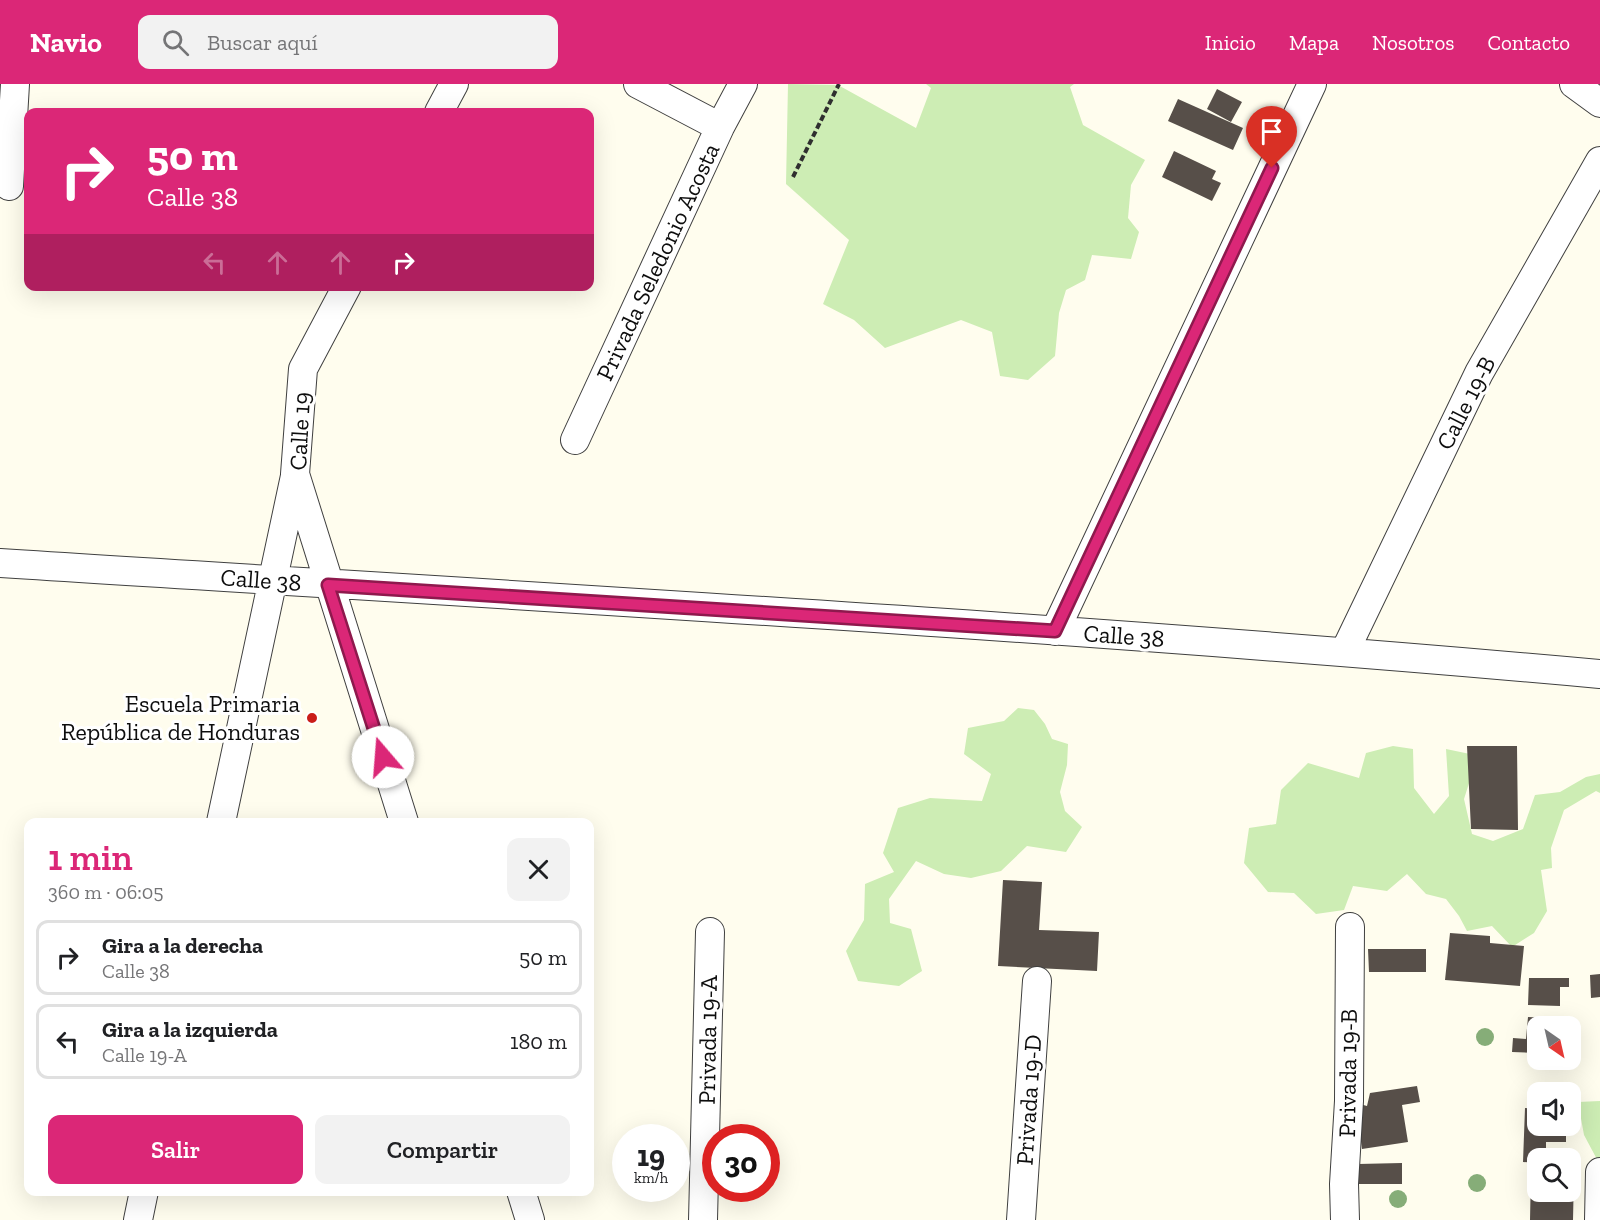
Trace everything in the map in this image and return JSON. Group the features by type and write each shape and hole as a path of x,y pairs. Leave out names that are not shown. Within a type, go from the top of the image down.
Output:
{"street":[{"path":"9,186 15,84"},
{"path":"441,108 454,84"},
{"path":"638,84 720,127"},
{"name":"Privada Seledonio Acosta","path":"575,440 720,127 743,84"},
{"path":"1055,631 1312,84"},
{"path":"1574,84 1600,103"},
{"name":"Calle 19-B","path":"1345,651 1479,373 1600,161"},
{"name":"Calle 19","path":"344,291 303,369 295,474 403,818"},
{"path":"222,818 295,474"},
{"name":"Calle 38","path":"0,563 1345,651 1600,674"},
{"name":"Privada 19-B","path":"1345,1220 1344,1184 1349,1101 1350,927"},
{"name":"Privada 19-A","path":"703,1220 710,932"},
{"name":"Privada 19-D","path":"1021,1220 1037,981"},
{"path":"1599,1220 1600,1172"},
{"path":"138,1220 143,1196"},
{"path":"523,1196 530,1220"}],"path":[{"path":"793,177 839,84"}],"green space":[{"path":"788,84 838,85 916,128 931,88 926,84 1074,84 1070,87 1083,125 1145,160 1131,185 1128,218 1139,232 1131,259 1092,255 1085,280 1066,290 1059,313 1055,356 1028,380 1000,376 992,332 961,320 885,348 854,320 823,304 849,240 786,184"},
{"path":"1018,708 1034,710 1045,724 1052,739 1068,744 1067,765 1060,792 1065,811 1082,827 1066,852 1027,846 1001,871 971,878 944,874 916,861 889,899 890,923 911,929 922,971 899,986 858,981 846,951 864,920 865,884 894,872 883,853 898,808 930,798 982,801 991,774 964,754 968,728 1004,721"},
{"path":"1393,746 1413,749 1414,788 1434,814 1449,796 1446,749 1470,754 1470,780 1464,799 1472,834 1493,841 1523,829 1535,795 1560,792 1586,777 1600,774 1600,793 1596,791 1564,810 1551,848 1552,868 1541,870 1547,911 1534,933 1512,947 1492,926 1467,931 1446,899 1426,894 1407,874 1387,891 1353,886 1344,910 1316,914 1294,893 1268,892 1244,863 1249,828 1276,824 1281,790 1308,763 1359,778 1366,753"},
{"path":"1600,1101 1600,1165 1584,1135 1581,1102"}],"building":[{"path":"1217,89 1242,102 1231,122 1207,109"},
{"path":"1178,99 1243,128 1233,150 1168,121"},
{"path":"1174,151 1216,171 1212,179 1221,183 1212,201 1162,177"},
{"path":"1467,746 1517,746 1518,830 1471,829"},
{"path":"1003,880 1042,882 1039,930 1099,932 1097,971 998,966"},
{"path":"1450,933 1490,936 1490,943 1524,946 1520,986 1445,980"},
{"path":"1368,949 1426,949 1426,972 1369,972"},
{"path":"1600,974 1600,997 1591,998 1590,975"},
{"path":"1529,978 1569,978 1569,987 1560,987 1560,1006 1528,1005"},
{"path":"1527,1028 1527,1053 1512,1052 1513,1038 1526,1039"},
{"path":"1417,1086 1420,1102 1402,1105 1408,1142 1362,1149 1356,1103 1367,1106 1370,1093"},
{"path":"1525,1108 1527,1108 1527,1136 1566,1136 1566,1142 1546,1142 1546,1148 1527,1148 1527,1162 1523,1162"},
{"path":"1402,1163 1402,1184 1358,1184 1358,1164"},
{"path":"1530,1202 1573,1202 1573,1220 1530,1220"}],"place":[{"name":"Escuela Primaria República de Honduras","path":"312,718"}],"route":[{"path":"383,757 328,585 1055,631 1272,168"}]}
